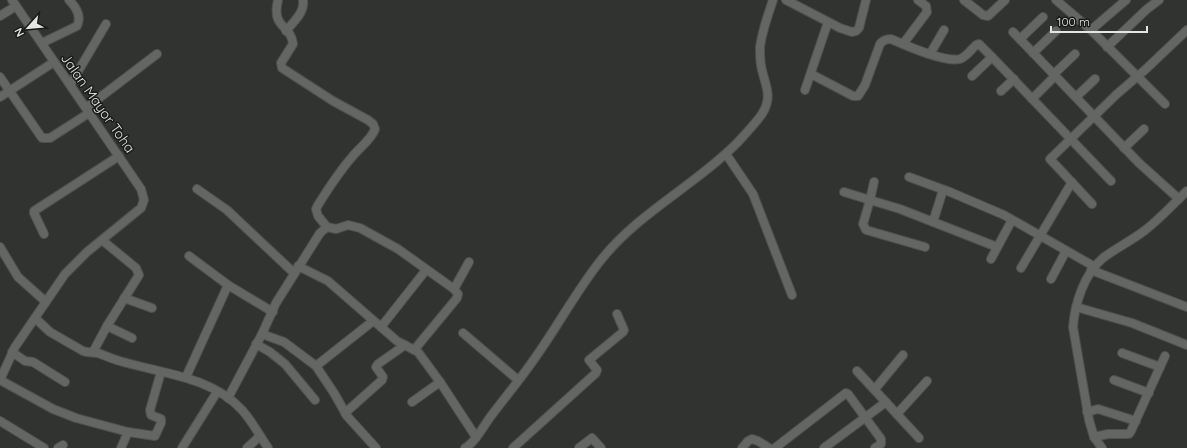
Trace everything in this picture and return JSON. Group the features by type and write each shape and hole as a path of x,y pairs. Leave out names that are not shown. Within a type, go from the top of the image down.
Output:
{"street":[{"path":"42,43 77,26 80,17 69,0"},
{"path":"278,0 275,11 276,17 292,38 293,44 281,63 282,68 333,101 368,120 373,124 375,129 370,138 362,145 336,177 318,205 316,213 327,227 336,229 348,225 360,228 398,249 454,289 458,294 457,298 414,350"},
{"path":"286,31 302,12 303,0"},
{"path":"469,447 536,356 582,285 610,249 642,220 717,163 753,126 762,114 767,104 768,92 760,64 760,47 763,30 773,0"},
{"path":"786,0 828,22 852,32 859,28 866,0"},
{"path":"903,44 927,12 926,6 918,0"},
{"path":"964,0 984,16 988,16 1006,0"},
{"path":"1056,0 1091,30 1165,104"},
{"path":"1091,30 1126,0"},
{"path":"1107,47 1147,9 1159,0"},
{"path":"0,16 13,2"},
{"name":"Jalan Mayor Toha","path":"13,2 141,189 144,203 136,212 102,240"},
{"path":"1020,39 1043,17"},
{"path":"805,90 828,22"},
{"path":"70,85 106,24"},
{"path":"930,54 944,30"},
{"path":"1033,53 1056,30"},
{"path":"1092,204 1050,159 1187,30"},
{"path":"1013,32 1124,148 1179,199"},
{"path":"811,74 853,96 858,96 865,86 882,41 886,39 891,39 950,60 960,59 977,44 980,45 1111,181"},
{"path":"0,77 39,135 46,139 50,138 88,111 157,54"},
{"path":"1032,99 1075,54"},
{"path":"972,76 992,56"},
{"path":"0,97 54,62"},
{"path":"1076,97 1095,78"},
{"path":"1002,91 1014,80"},
{"path":"1124,148 1144,130"},
{"path":"726,154 754,194 792,295"},
{"path":"44,234 34,211 118,156"},
{"path":"909,177 1004,215 1093,268 1187,308"},
{"path":"874,182 863,224 866,230 925,248"},
{"path":"1021,268 1072,182"},
{"path":"197,189 226,210 296,270 328,282 397,341 421,355 476,437"},
{"path":"933,222 943,190"},
{"path":"1102,448 1094,437 1088,420 1088,412 1073,327 1074,316 1080,294 1093,268 1104,258 1145,231 1187,191"},
{"path":"844,192 900,209 997,247"},
{"path":"990,259 1012,220"},
{"path":"228,398 262,334 276,303 320,233 327,227"},
{"path":"92,352 139,273 136,268 102,240 72,266 34,318 12,352 0,380 64,414 128,432 152,436 156,435 161,423 161,419 151,415 150,410 161,372"},
{"path":"0,247 18,278 46,302"},
{"path":"1051,278 1066,251"},
{"path":"189,256 228,285 272,312"},
{"path":"454,289 469,262"},
{"path":"380,327 426,270"},
{"path":"186,377 228,285"},
{"path":"124,298 152,308"},
{"path":"1076,308 1132,323 1187,345"},
{"path":"513,448 596,373 596,368 589,360 624,330 617,314"},
{"path":"34,318 50,332 83,351 92,352 161,372 186,377 228,398 242,410 268,448"},
{"path":"316,366 373,321"},
{"path":"107,326 132,338"},
{"path":"463,333 518,380"},
{"path":"262,334 284,342 316,366 345,413 376,448"},
{"path":"256,344 270,352 285,364 315,400"},
{"path":"345,413 382,380 383,377 376,367 378,364 405,345"},
{"path":"12,352 25,361 33,362 65,382"},
{"path":"1122,353 1160,366"},
{"path":"875,389 904,355"},
{"path":"1094,437 1108,434 1129,434 1131,432 1165,356"},
{"path":"858,371 919,438"},
{"path":"897,414 927,380"},
{"path":"1114,380 1149,393"},
{"path":"412,402 440,382"},
{"path":"182,448 217,392"},
{"path":"775,448 846,393 866,418 882,442 875,448"},
{"path":"824,448 886,402"},
{"path":"1088,412 1098,409 1136,421"},
{"path":"0,421 44,448"},
{"path":"121,448 128,432"},
{"path":"247,448 260,436"},
{"path":"578,448 592,438 601,448"},
{"path":"742,448 752,439 769,448"}]}
